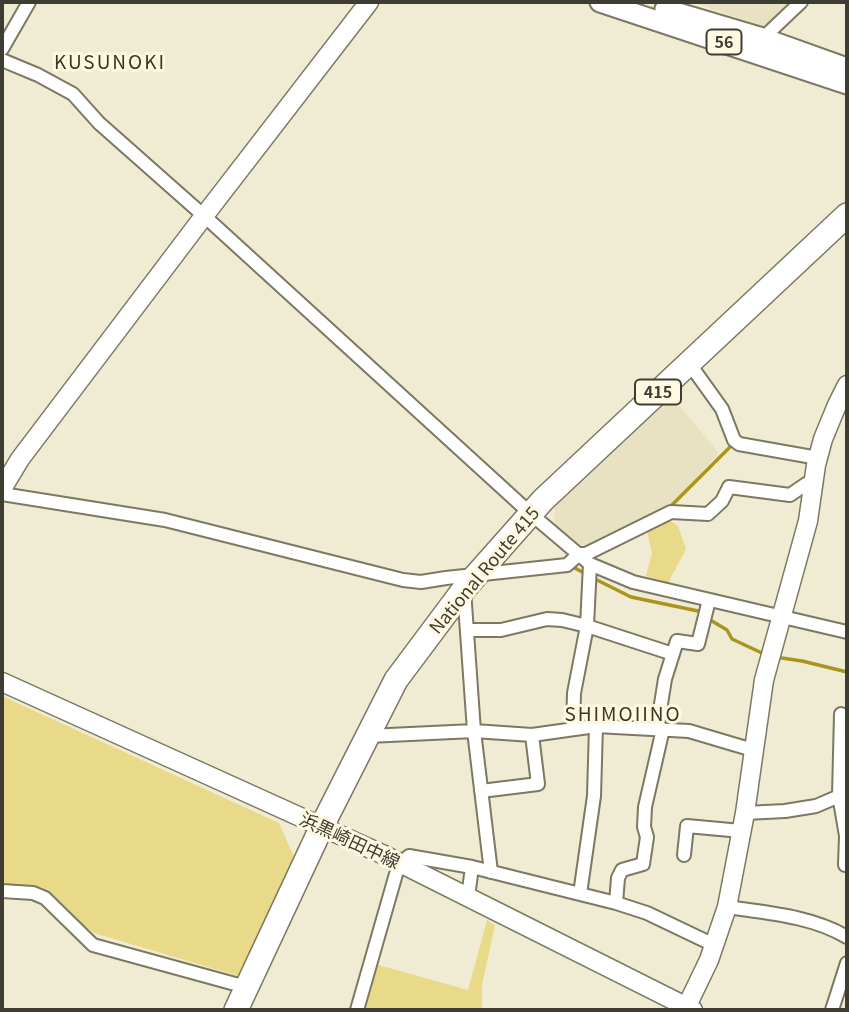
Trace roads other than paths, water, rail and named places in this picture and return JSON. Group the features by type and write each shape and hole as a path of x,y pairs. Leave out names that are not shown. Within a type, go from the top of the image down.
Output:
{"highway":[{"name":"National Route 415","path":"236,1010 322,826 396,680 470,582 543,500 847,215"}],"main road":[{"name":"56","path":"600,2 674,12 847,83"},
{"name":"56","path":"644,2 763,38 847,68"}],"street":[{"path":"2,49 29,2"},
{"path":"2,489 20,459 369,2"},
{"path":"763,38 801,2"},
{"path":"2,61 38,75 73,94 99,123 531,514 590,564 633,582 847,632"},
{"path":"689,363 722,409 734,440 739,444 818,457"},
{"path":"688,1009 709,960 727,906 745,813 764,680 808,521 823,439 847,385"},
{"path":"2,494 165,520 404,580 470,582 567,565 579,554 586,554 671,512 708,513 722,501 729,487 790,495 806,484 814,484"},
{"path":"573,728 574,694 587,626 590,564"},
{"path":"470,582 468,630 474,731 491,872"},
{"path":"616,903 618,878 622,870 643,864 647,837 644,827 645,807 660,729 665,679 677,641 698,644 709,600"},
{"path":"468,630 501,629 547,619 562,620 673,654"},
{"name":"浜黒崎田中線","path":"2,682 401,863 688,1009"},
{"path":"841,714 847,865"},
{"path":"368,736 474,731 532,735 596,726 689,731 753,750"},
{"path":"580,894 594,796 596,726"},
{"path":"481,791 538,784 532,735"},
{"path":"745,813 816,806 843,794"},
{"path":"684,855 687,826 741,831"},
{"path":"357,1010 396,874 401,863 409,856 472,867 616,903 647,913 714,946"},
{"path":"468,897 472,867"},
{"path":"2,891 33,893 45,898 93,945 246,987"},
{"path":"727,906 812,922 847,937"},
{"path":"832,1010 847,963"}],"waterway":[{"path":"669,508 732,445"},
{"path":"571,566 586,574"},
{"path":"593,578 631,597 701,613"},
{"path":"707,618 727,630 732,639 764,654"},
{"path":"775,657 847,672"}],"district":[{"name":"KUSUNOKI","path":"110,62"},
{"name":"SHIMOIINO","path":"623,714"}]}
